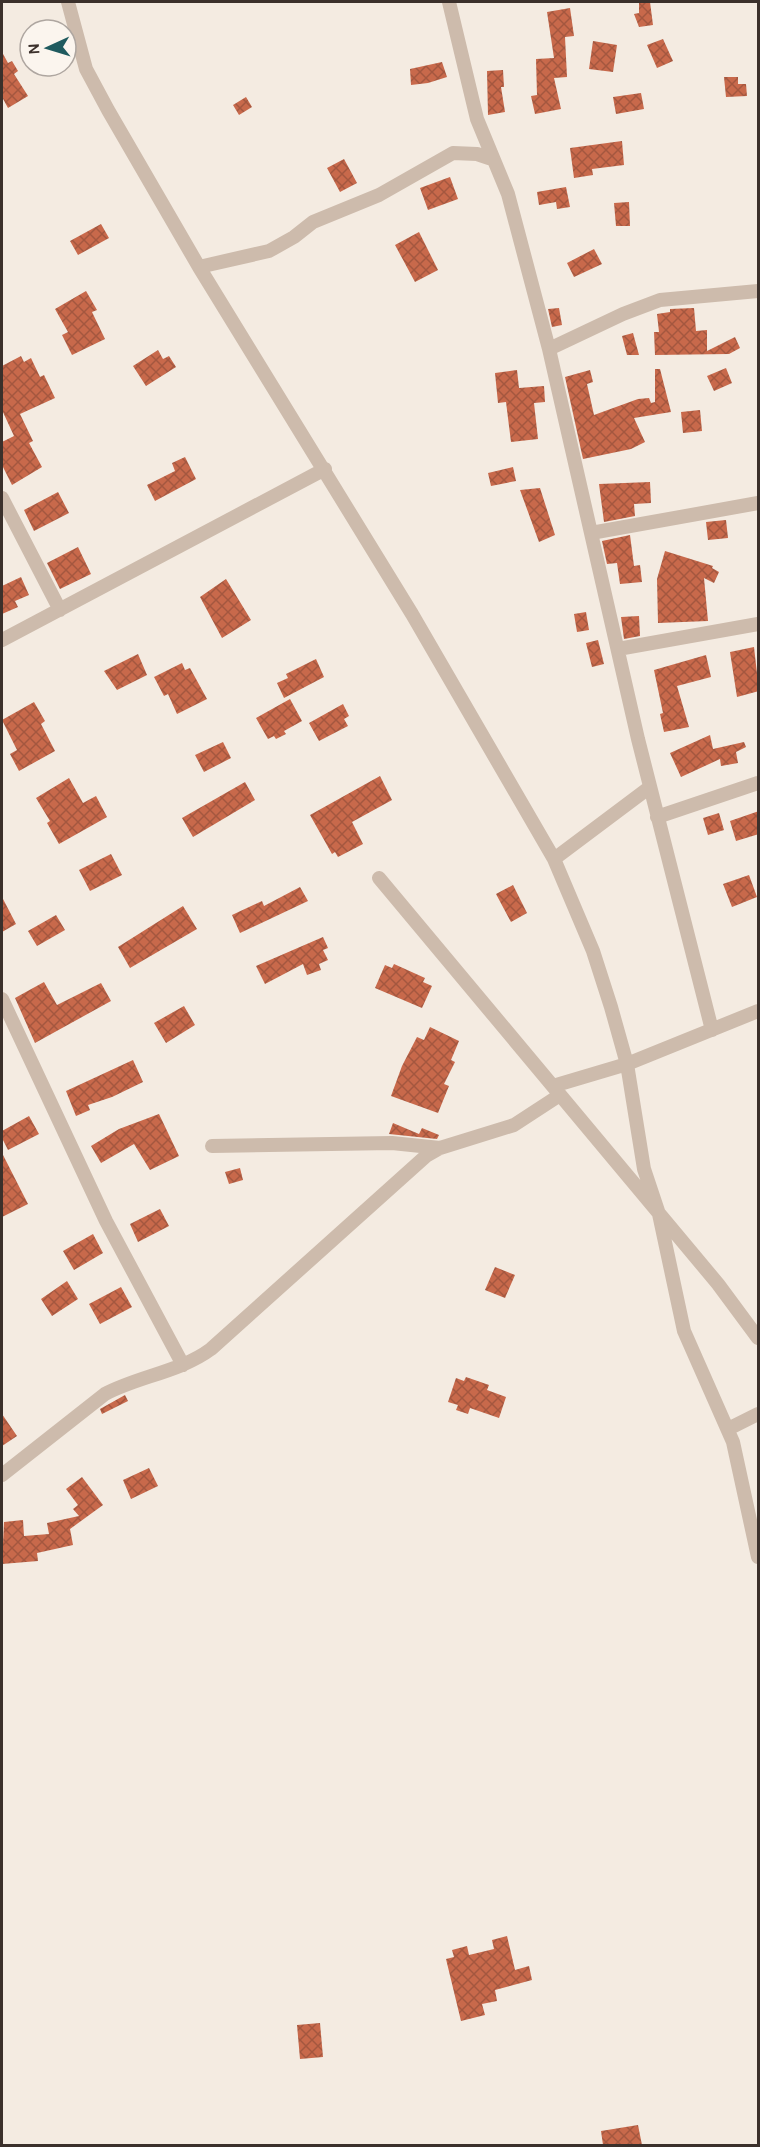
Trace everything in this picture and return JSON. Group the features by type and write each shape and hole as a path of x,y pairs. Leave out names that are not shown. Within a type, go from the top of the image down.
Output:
{"street":[{"path":"68,2 86,69 199,267 325,469 554,859 593,951 627,1064 644,1169 659,1214 684,1331 695,1363 728,1429 759,1557"},
{"path":"449,2 477,119 508,194 520,233 657,818 712,1030"},
{"path":"199,267 269,251 294,237 313,222 379,195 453,153 477,154 492,159"},
{"path":"549,349 623,314 660,300 759,291"},
{"path":"2,640 325,469"},
{"path":"2,498 60,610"},
{"path":"591,533 759,503"},
{"path":"618,649 759,624"},
{"path":"657,818 759,783"},
{"path":"554,859 650,787"},
{"path":"379,878 737,1307 759,1338"},
{"path":"2,999 106,1221 183,1365"},
{"path":"2,1475 105,1394 122,1385 183,1365 211,1349 426,1156 440,1148 514,1125 557,1090 759,1011"},
{"path":"212,1146 392,1143 440,1148"},
{"path":"728,1429 759,1414"}],"building":[{"path":"639,2 650,2 653,25 639,27 634,14 639,13"},
{"path":"570,8 574,36 565,37 567,77 554,78 561,109 535,114 531,96 537,95 536,59 554,58 547,12"},
{"path":"663,39 673,61 657,68 647,45"},
{"path":"593,41 617,45 613,72 589,69"},
{"path":"2,52 8,63 12,61 18,71 14,74 28,96 8,108 2,97"},
{"path":"442,62 447,77 411,85 410,69"},
{"path":"503,70 504,87 501,87 505,112 488,115 487,71"},
{"path":"724,77 738,77 738,84 746,84 747,96 726,97"},
{"path":"641,93 644,109 616,114 613,97"},
{"path":"246,97 252,107 239,115 233,105"},
{"path":"622,141 624,165 592,169 593,175 574,178 570,148"},
{"path":"344,159 357,183 340,192 327,168"},
{"path":"450,177 458,199 428,210 420,188"},
{"path":"566,187 570,207 557,209 556,202 539,205 537,192"},
{"path":"629,202 630,226 616,226 614,203"},
{"path":"101,224 109,238 78,255 70,241"},
{"path":"419,232 438,270 415,282 395,245"},
{"path":"594,249 602,264 574,277 567,263"},
{"path":"86,291 97,310 92,312 105,339 72,355 62,335 68,332 55,309"},
{"path":"559,308 562,325 552,327 548,309"},
{"path":"694,308 696,331 707,330 707,351 735,337 740,348 729,354 655,355 654,332 659,332 657,314 670,312 670,309"},
{"path":"633,333 639,355 627,355 622,336"},
{"path":"158,350 163,359 169,356 176,367 146,386 133,366"},
{"path":"21,356 24,362 31,358 40,377 44,375 55,398 20,414 33,441 29,443 42,467 12,485 2,465 2,442 14,436 2,410 2,366"},
{"path":"726,368 732,383 714,391 707,376"},
{"path":"655,369 660,369 671,412 634,418 645,442 631,449 583,459 565,377 590,370 593,382 587,384 594,415 638,399 649,398 651,403 655,402"},
{"path":"517,370 519,388 544,386 545,402 534,403 538,439 511,442 506,402 498,403 495,373"},
{"path":"700,410 702,431 683,433 681,412"},
{"path":"185,457 196,479 155,501 147,485 175,471 172,463"},
{"path":"513,467 516,481 491,486 488,473"},
{"path":"650,482 651,503 634,504 635,516 604,522 599,484"},
{"path":"540,488 555,535 539,542 520,490"},
{"path":"58,492 69,513 34,531 24,510"},
{"path":"726,520 728,538 708,540 706,522"},
{"path":"630,535 634,566 640,565 642,582 620,584 617,563 607,564 602,541"},
{"path":"78,547 91,574 60,589 47,563"},
{"path":"665,551 713,566 712,568 719,572 714,583 704,578 708,621 658,623 657,579"},
{"path":"21,577 29,595 15,601 18,607 2,614 2,586"},
{"path":"226,579 251,620 222,638 200,597"},
{"path":"586,612 589,630 577,632 574,614"},
{"path":"639,616 640,636 624,639 621,617"},
{"path":"598,640 604,664 592,667 586,643"},
{"path":"754,647 759,691 737,697 730,652"},
{"path":"138,654 147,675 117,690 104,671"},
{"path":"706,655 711,677 677,686 689,727 664,732 660,714 663,713 654,670"},
{"path":"316,659 324,677 284,698 277,683 288,678 286,674"},
{"path":"182,663 185,670 190,668 207,699 177,714 168,694 164,696 154,677"},
{"path":"290,699 302,721 284,731 286,734 276,739 274,736 268,739 256,718"},
{"path":"34,702 45,721 41,724 55,751 19,771 10,754 17,750 2,720"},
{"path":"343,704 349,716 344,719 348,726 319,741 309,723"},
{"path":"710,735 713,749 744,742 746,747 736,752 738,763 721,766 720,759 681,777 670,753"},
{"path":"223,742 231,758 204,772 195,755"},
{"path":"380,776 392,800 352,822 363,844 338,857 335,852 332,854 310,815"},
{"path":"69,778 83,803 96,796 107,817 59,844 47,823 50,821 36,798"},
{"path":"245,782 255,800 193,837 182,818"},
{"path":"759,811 759,834 736,841 730,821"},
{"path":"719,813 724,830 708,835 703,818"},
{"path":"111,854 122,875 90,891 79,870"},
{"path":"749,875 757,897 732,907 723,884"},
{"path":"513,885 527,913 511,922 496,894"},
{"path":"300,887 308,901 240,933 232,915 262,901 264,906"},
{"path":"2,897 16,924 2,932"},
{"path":"183,906 197,929 130,968 118,947"},
{"path":"56,915 65,930 37,946 28,931"},
{"path":"323,937 328,948 323,950 328,960 319,964 321,970 307,975 303,964 265,984 256,966"},
{"path":"394,964 425,978 423,982 432,986 422,1008 375,988 385,965 392,968"},
{"path":"44,982 57,1005 101,983 111,1001 35,1043 15,998"},
{"path":"184,1006 195,1025 166,1043 154,1023"},
{"path":"430,1027 459,1041 451,1060 455,1062 444,1084 449,1086 438,1113 391,1096 402,1066 417,1037 424,1040"},
{"path":"133,1060 143,1082 112,1097 88,1105 90,1110 76,1116 66,1091"},
{"path":"159,1114 179,1156 150,1170 134,1144 101,1163 91,1146 119,1129"},
{"path":"29,1116 39,1134 8,1150 2,1138 2,1131"},
{"path":"393,1123 419,1134 422,1128 439,1135 437,1139 389,1134"},
{"path":"2,1153 28,1204 2,1217"},
{"path":"240,1168 243,1180 229,1184 225,1172"},
{"path":"160,1209 169,1226 138,1242 130,1224"},
{"path":"93,1234 103,1253 74,1270 63,1251"},
{"path":"495,1267 515,1275 505,1298 485,1290"},
{"path":"67,1281 78,1299 52,1316 41,1299"},
{"path":"121,1287 132,1307 100,1324 89,1304"},
{"path":"466,1377 489,1385 487,1390 506,1397 499,1418 470,1408 468,1414 456,1410 458,1405 448,1402 456,1378 464,1381"},
{"path":"125,1395 128,1401 102,1414 100,1409"},
{"path":"2,1414 17,1436 2,1446"},
{"path":"149,1468 158,1486 131,1499 123,1480"},
{"path":"82,1477 103,1505 70,1529 73,1545 37,1553 38,1561 2,1564 4,1522 23,1520 24,1536 49,1534 47,1523 79,1516 73,1509 78,1505 66,1489"},
{"path":"507,1936 515,1970 529,1966 532,1980 495,1990 497,2001 482,2004 485,2015 461,2021 446,1959 454,1957 452,1950 467,1946 469,1955 494,1949 492,1940"},
{"path":"320,2023 323,2057 300,2059 297,2025"},
{"path":"638,2125 642,2145 603,2145 601,2131"}]}
